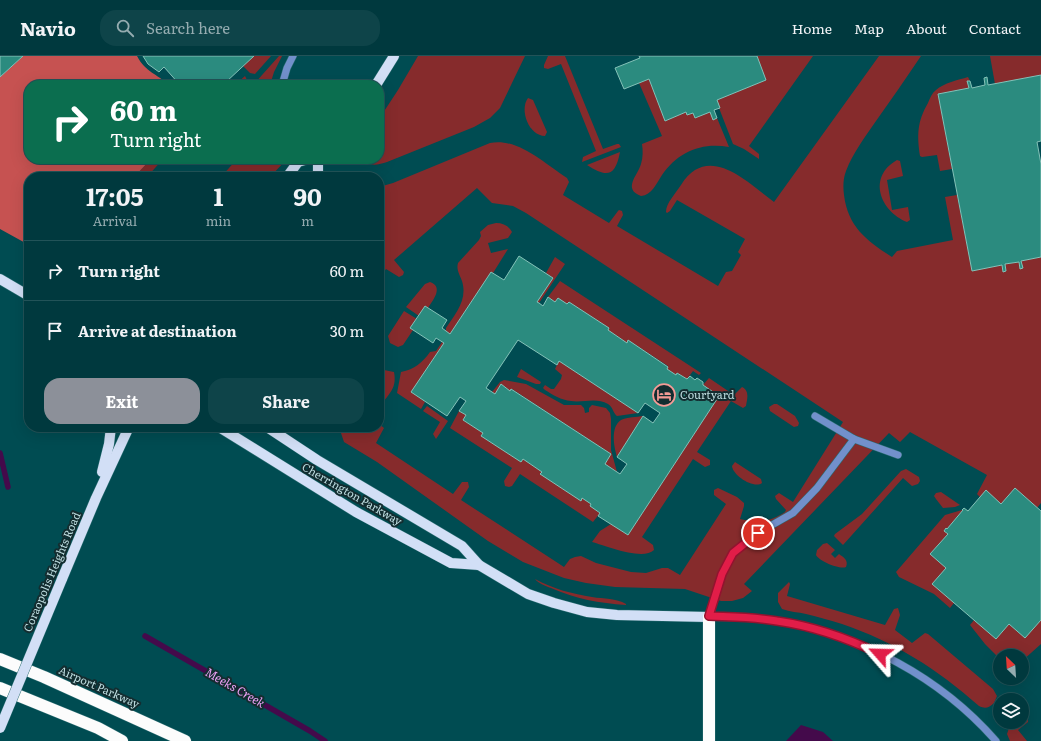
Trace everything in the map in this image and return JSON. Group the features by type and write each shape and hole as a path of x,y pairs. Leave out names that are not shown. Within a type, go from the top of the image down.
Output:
{"highway":[{"path":"709,616 709,741"},
{"name":"Airport Parkway","path":"0,659 44,677 185,741"},
{"path":"0,688 98,728 122,741"}],"main road":[{"path":"379,80 394,56"},
{"path":"0,279 24,293"},
{"path":"96,498 110,432"},
{"name":"Coraopolis Heights Road","path":"0,728 96,498 127,432"},
{"name":"Cherrington Parkway","path":"227,432 356,512 444,560 451,563 478,565"},
{"name":"Cherrington Parkway","path":"275,432 317,460 462,546 478,565 528,594 587,612 617,615 709,616"}],"street":[{"path":"283,80 293,56"},
{"path":"815,416 854,439 898,455"},
{"path":"709,616 722,574 733,553 758,533 793,513 817,488 854,439"},
{"name":"Cherrington Parkway","path":"709,616 778,621 829,633 857,643 922,676 963,707 996,741"}],"shaded area":[{"path":"23,56 137,56 144,66 163,80 24,80 24,164 146,164 139,172 24,172 24,242 0,229 0,77"},
{"path":"254,56 271,56 255,74 250,73 243,66"},
{"path":"279,56 282,56 272,80 257,80"},
{"path":"418,56 525,56 500,108 490,118 474,127 384,163 384,111"},
{"path":"548,56 565,56 603,149 617,144 621,147 582,162 583,157 596,151 561,64 548,69 544,68"},
{"path":"757,56 813,56 749,146 759,154 759,159 733,144 717,100 766,80"},
{"path":"879,56 921,56 852,158 844,177 843,186 846,206 854,224 860,232 867,239 892,257 897,251 953,240 945,197 957,195 972,270 1002,265 1004,272 1006,271 1005,264 1019,262 1020,268 1022,268 1021,261 1041,257 1041,503 1037,508 1015,488 1001,504 986,491 980,497 977,494 987,475 910,432 900,442 889,433 744,584 752,591 743,598 732,601 721,601 685,589 615,587 586,583 564,578 523,562 488,541 377,462 344,442 341,432 382,432 376,443 453,494 462,482 468,482 469,487 461,500 564,567 570,559 581,556 596,563 631,572 646,573 662,568 668,568 680,575 726,504 714,495 714,490 718,488 737,497 744,503 740,519 764,521 774,518 786,510 775,496 779,493 793,502 843,422 526,213 513,206 492,203 477,188 394,260 404,272 403,275 399,277 386,269 384,272 384,186 490,143 500,142 510,144 530,153 567,178 569,182 563,195 609,223 619,210 622,211 623,215 617,226 718,286 726,272 732,271 741,255 738,252 745,239 677,200 667,213 666,209 672,198 692,173 703,167 715,166 740,176 774,202"},
{"path":"990,56 1041,56 1041,75 995,84"},
{"path":"245,76 247,80 241,80"},
{"path":"968,77 970,81 967,81 969,88 938,94 952,169 940,171 937,155 920,156 918,135 922,116 931,96 936,90 947,84"},
{"path":"649,79 665,121 686,112 687,115 693,113 695,118 710,112 713,120 717,118 729,147 709,146 691,150 675,160 668,167 651,191 648,194 641,196 635,193 632,186 642,161 642,144 662,136 639,83"},
{"path":"528,98 533,100 547,132 545,136 534,132 527,122 525,115 525,103"},
{"path":"620,152 615,167 609,173 599,172 587,165"},
{"path":"897,160 900,161 903,176 887,180 892,210 908,207 910,220 907,222 890,210 884,202 881,193 880,184 882,175 888,167"},
{"path":"146,164 159,164 151,172 139,172"},
{"path":"233,164 282,164 275,172 225,172"},
{"path":"496,223 506,225 512,232 508,238 488,243 491,253 508,249 450,334 446,331 446,328 460,306 463,294 458,263 479,240 481,236 480,232 488,225"},
{"path":"555,257 565,264 539,303 537,302 553,278 546,273"},
{"path":"560,281 701,373 699,375 693,371 687,379 677,373 676,375 667,369 668,366 628,340 627,343 608,330 609,328 569,302 567,304 558,298 555,302 548,297"},
{"path":"430,282 434,284 437,290 435,298 428,308 425,306 419,316 406,307 425,284"},
{"path":"404,311 417,319 411,328 413,330 403,345 398,347 390,343 388,336"},
{"path":"442,342 444,343 411,392 425,402 421,409 397,393 401,372 418,365 430,352 436,351"},
{"path":"559,361 638,413 617,416 610,405 603,402 567,400 557,397 545,390 543,388 545,385 551,389 554,389 561,379 562,375 555,369"},
{"path":"521,369 541,382 540,384 517,377"},
{"path":"384,370 394,372 395,382 392,390 384,401"},
{"path":"709,378 734,395 742,387 745,389 747,393 746,406 743,408 731,401 697,452 710,460 710,465 705,467 693,459 642,537 653,545 654,550 649,553 642,554 624,552 592,542 600,531 611,524 628,535 719,396 703,385"},
{"path":"504,380 526,384 564,405 581,405 584,408 585,413 589,412 589,408 592,405 606,408 610,413 611,450 617,472 605,464 611,454 512,389 510,391 501,385 495,394 492,392 500,382"},
{"path":"777,404 795,416 799,423 798,426 794,427 770,411 769,407"},
{"path":"427,406 448,421 436,439 433,434 440,422 423,411"},
{"path":"459,411 466,415 463,420 483,433 481,436 521,462 523,459 542,472 540,474 581,500 582,498 600,513 593,522 520,474 512,486 505,486 504,481 512,468 450,428"},
{"path":"643,416 617,457 614,437 615,427 623,419"},
{"path":"735,462 761,479 762,483 749,483 736,474 732,466"},
{"path":"906,469 919,477 920,481 918,484 912,486 903,478 843,545 834,536 835,534 862,514 901,471"},
{"path":"941,492 960,505 943,508 934,496 936,493"},
{"path":"963,510 947,529 944,530 948,534 930,554 946,568 954,603 950,608 934,594 899,577 896,572 945,515"},
{"path":"827,543 835,550 831,554 835,558 839,554 845,559 847,562 846,567 843,568 830,564 821,560 816,555 817,550 823,544"},
{"path":"535,579 563,591 614,600 622,602 626,605 597,602 579,598 560,592 538,582"},
{"path":"789,582 790,584 787,596 885,625 894,609 898,608 900,615 895,630 912,643 925,633 928,634 993,689 995,693 993,693 993,704 987,708 979,706 947,680 915,658 880,639 838,623 782,609 778,602 778,593"},
{"path":"974,620 996,639 1009,624 1025,638 1041,620 1041,644 1029,655 1029,649 993,649 993,652 970,625"},
{"path":"801,725 823,732 833,741 786,741"},
{"path":"1009,729 1019,729 1018,730 1027,741 1010,741 1007,734"}],"building":[{"path":"0,56 23,56 0,77"},
{"path":"143,56 254,56 228,80 176,80 164,67 159,72 148,64"},
{"path":"639,56 757,56 766,80 717,100 720,108 714,110 717,118 713,120 710,112 695,118 693,113 687,115 686,112 665,121 649,79 624,89 615,68 640,58"},
{"path":"1041,75 1041,141 1037,142 1041,164 1041,257 1021,261 1023,268 1020,269 1019,262 1005,264 1006,271 1003,272 1002,265 972,271 938,94 969,88 967,81 970,81 972,88 985,85 984,78 987,77 988,85"},
{"name":"Courtyard","path":"519,256 553,278 537,302 543,306 548,297 555,302 558,298 567,304 569,302 609,328 608,330 627,343 628,340 668,367 667,369 676,375 677,373 687,379 690,376 695,380 697,378 703,382 703,385 719,396 628,535 598,516 600,513 590,506 591,504 582,498 581,501 540,474 542,472 523,459 521,462 481,436 483,433 463,420 466,415 459,411 466,401 460,397 447,416 411,392 444,343 436,338 433,343 410,328 425,306 447,320 442,328 450,334 491,272 504,280","holes":["518,340 557,365 559,361 638,413 645,403 660,413 653,423 643,416 617,457 627,464 620,474 605,464 611,454 511,389 510,391 501,384 495,394 486,388"]},
{"path":"1015,488 1041,511 1041,620 1025,638 1009,624 996,639 932,584 946,568 930,554 948,534 944,531 946,528 947,529 964,508 968,511 986,490 1001,504"}],"waterway":[{"name":"Meeks Creek","path":"0,453 8,487"},
{"name":"Meeks Creek","path":"145,636 325,741"}],"place":[{"name":"Courtyard","path":"664,395"}],"route":[{"path":"758,533 733,553 722,574 709,616 750,618 804,626 857,643 880,654"}]}
